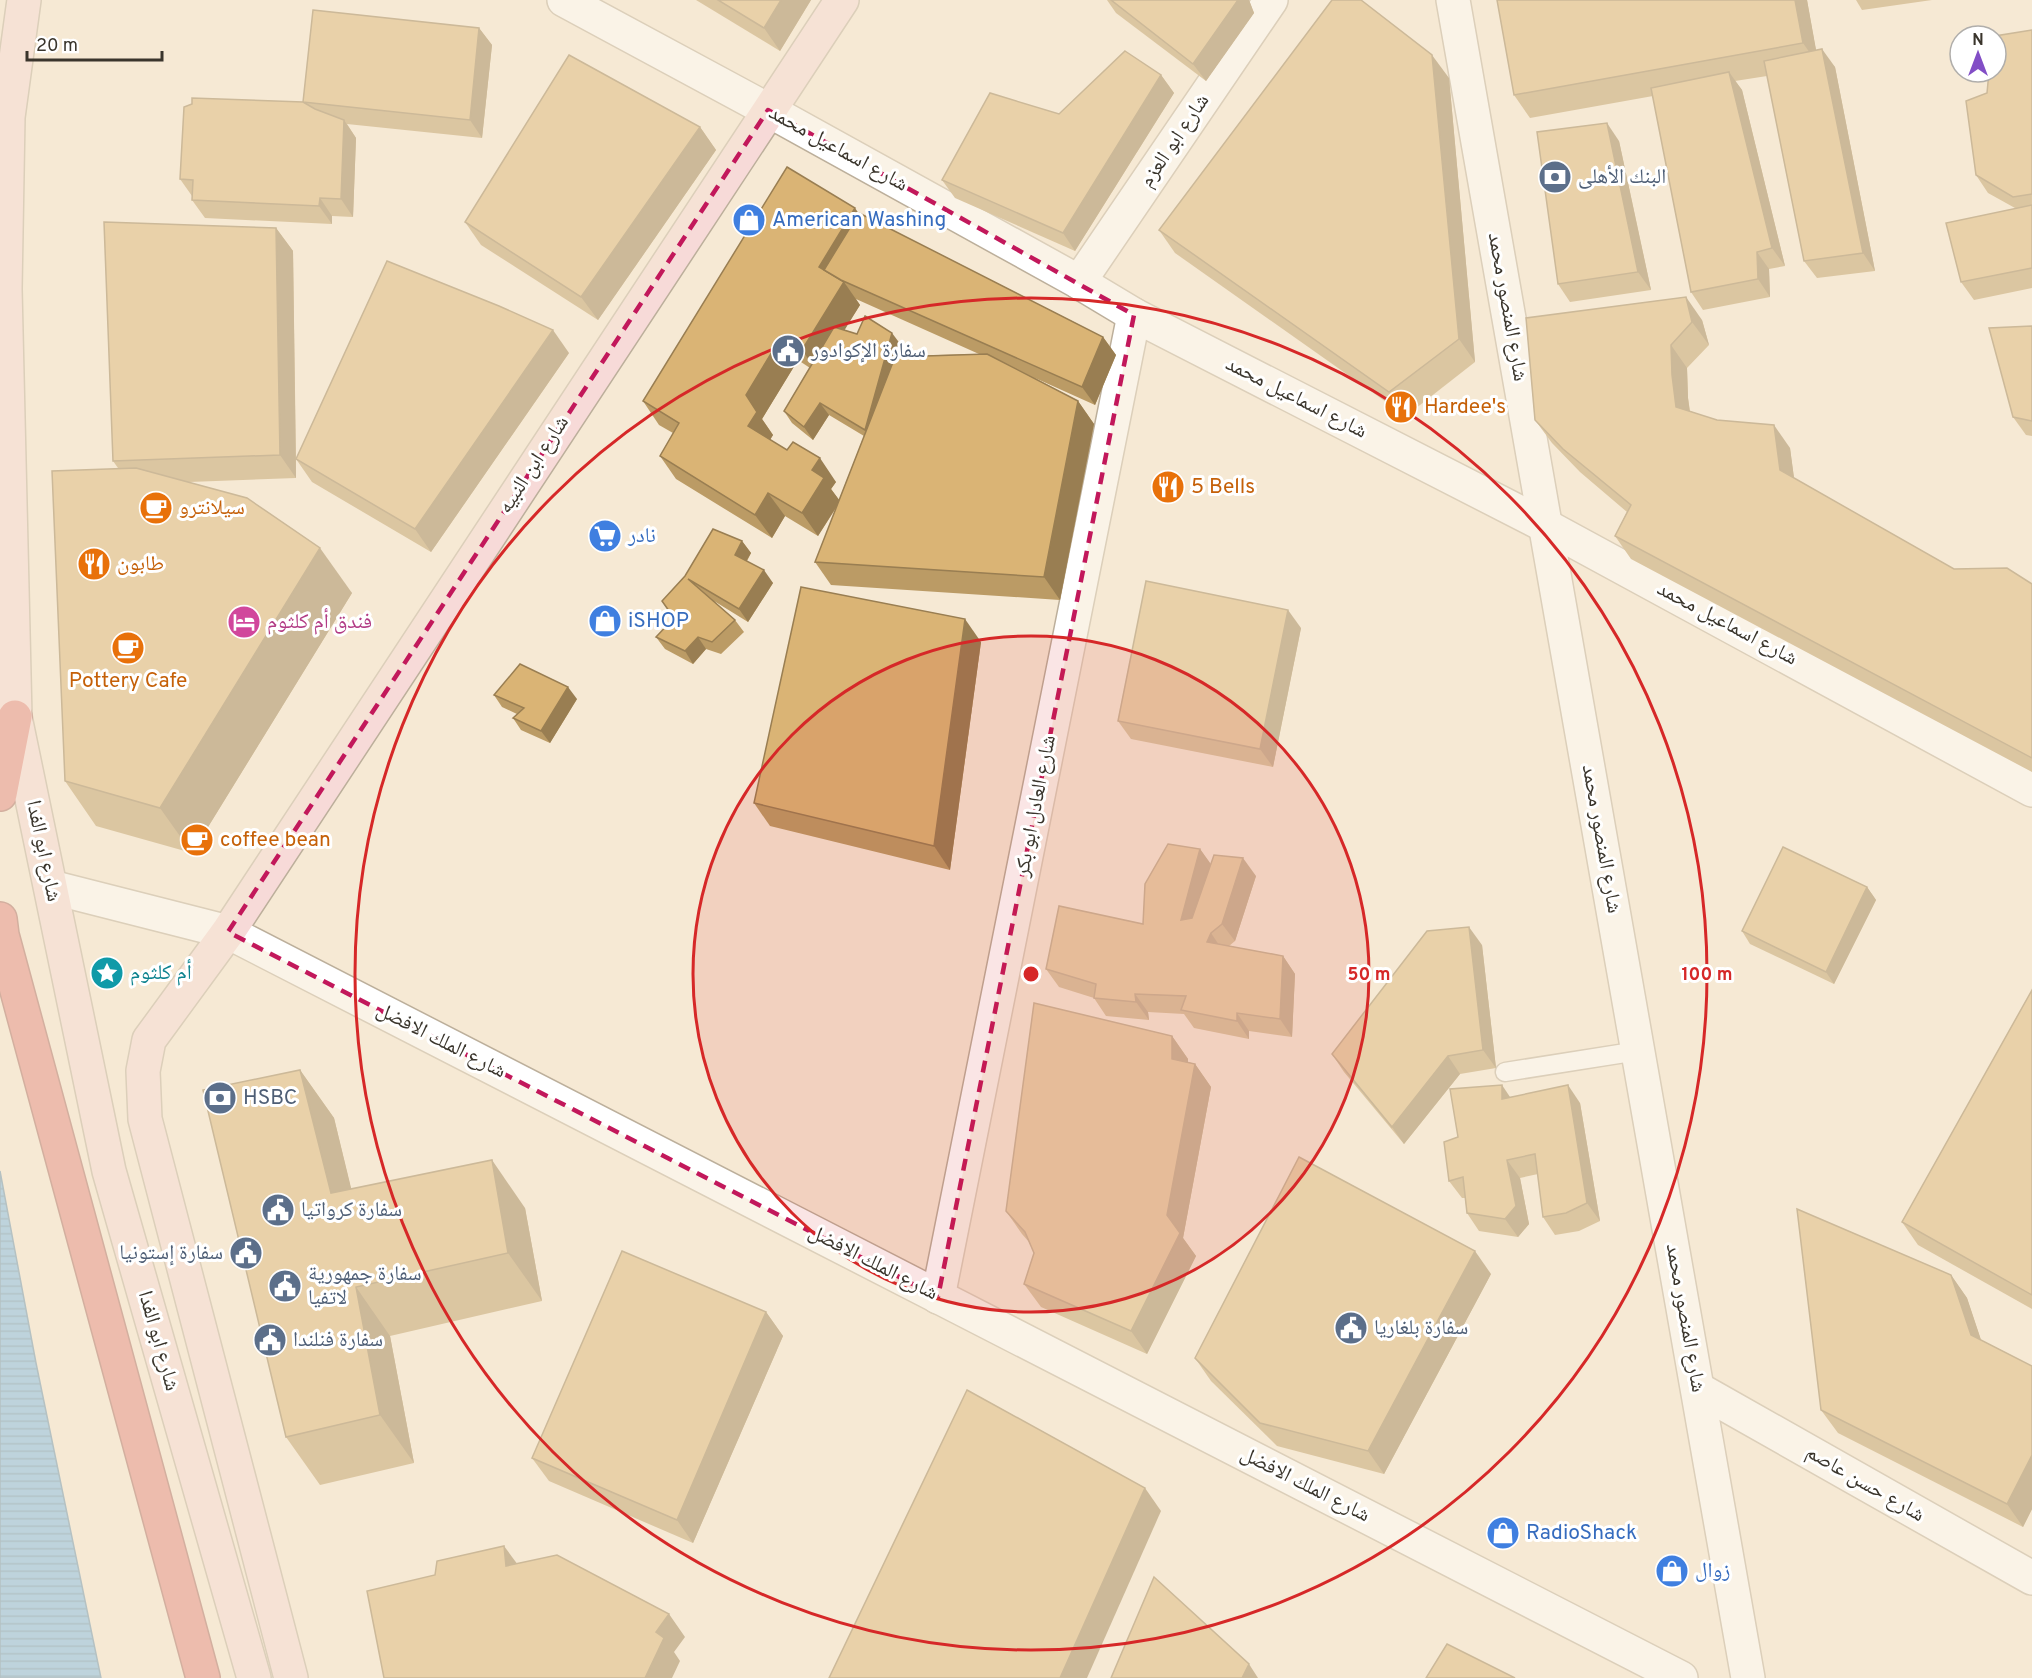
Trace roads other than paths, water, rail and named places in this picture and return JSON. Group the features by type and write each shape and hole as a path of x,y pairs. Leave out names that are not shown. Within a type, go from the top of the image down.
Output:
{"highway":[{"path":"0,794 15,717"},
{"path":"0,919 5,946 203,1678"}],"street":[{"name":"شارع ابو الفدا","path":"24,0 8,117 4,289 15,717 109,1172 254,1678"},
{"name":"شارع اسماعيل محمد","path":"564,0 768,110 1079,282 1134,315 1546,526 2032,790"},
{"name":"شارع ابن النبيه","path":"228,932 842,0"},
{"name":"شارع ابو العزم","path":"1079,282 1271,0"},
{"name":"شارع المنصور محمد","path":"1453,0 1748,1678"},
{"name":"شارع العادل ابو بكر","path":"938,1297 1134,315"},
{"name":"شارع الملك الافضل","path":"51,887 228,932 1681,1678"},
{"name":"شارع ابو الفدا","path":"228,932 149,1040 143,1071 145,1119 291,1678"},
{"name":"شارع حسن عاصم","path":"1698,1389 2032,1578"}],"lane":[{"path":"1505,1072 1638,1051"}],"water":[{"path":"0,1171 36,1363 101,1678 0,1678"}],"place":[{"name":"البنك الأهلى","path":"1555,177"},
{"name":"American Washing","path":"749,220"},
{"name":"سفارة الإكوادور","path":"788,351"},
{"name":"Hardee's","path":"1401,407"},
{"name":"5 Bells","path":"1168,487"},
{"name":"سيلانترو","path":"156,508"},
{"name":"نادر","path":"605,536"},
{"name":"طابون","path":"94,564"},
{"name":"iSHOP","path":"605,621"},
{"name":"فندق أم كلثوم","path":"244,622"},
{"name":"Pottery Cafe","path":"128,648"},
{"name":"coffee bean","path":"197,840"},
{"name":"أم كلثوم","path":"107,973"},
{"name":"HSBC","path":"220,1098"},
{"name":"سفارة كرواتيا","path":"278,1210"},
{"name":"سفارة إستونيا","path":"246,1253"},
{"name":"سفارة جمهورية لاتفيا","path":"285,1286"},
{"name":"سفارة بلغاريا","path":"1351,1328"},
{"name":"سفارة فنلندا","path":"270,1340"},
{"name":"RadioShack","path":"1503,1533"},
{"name":"زوال","path":"1672,1571"}]}
